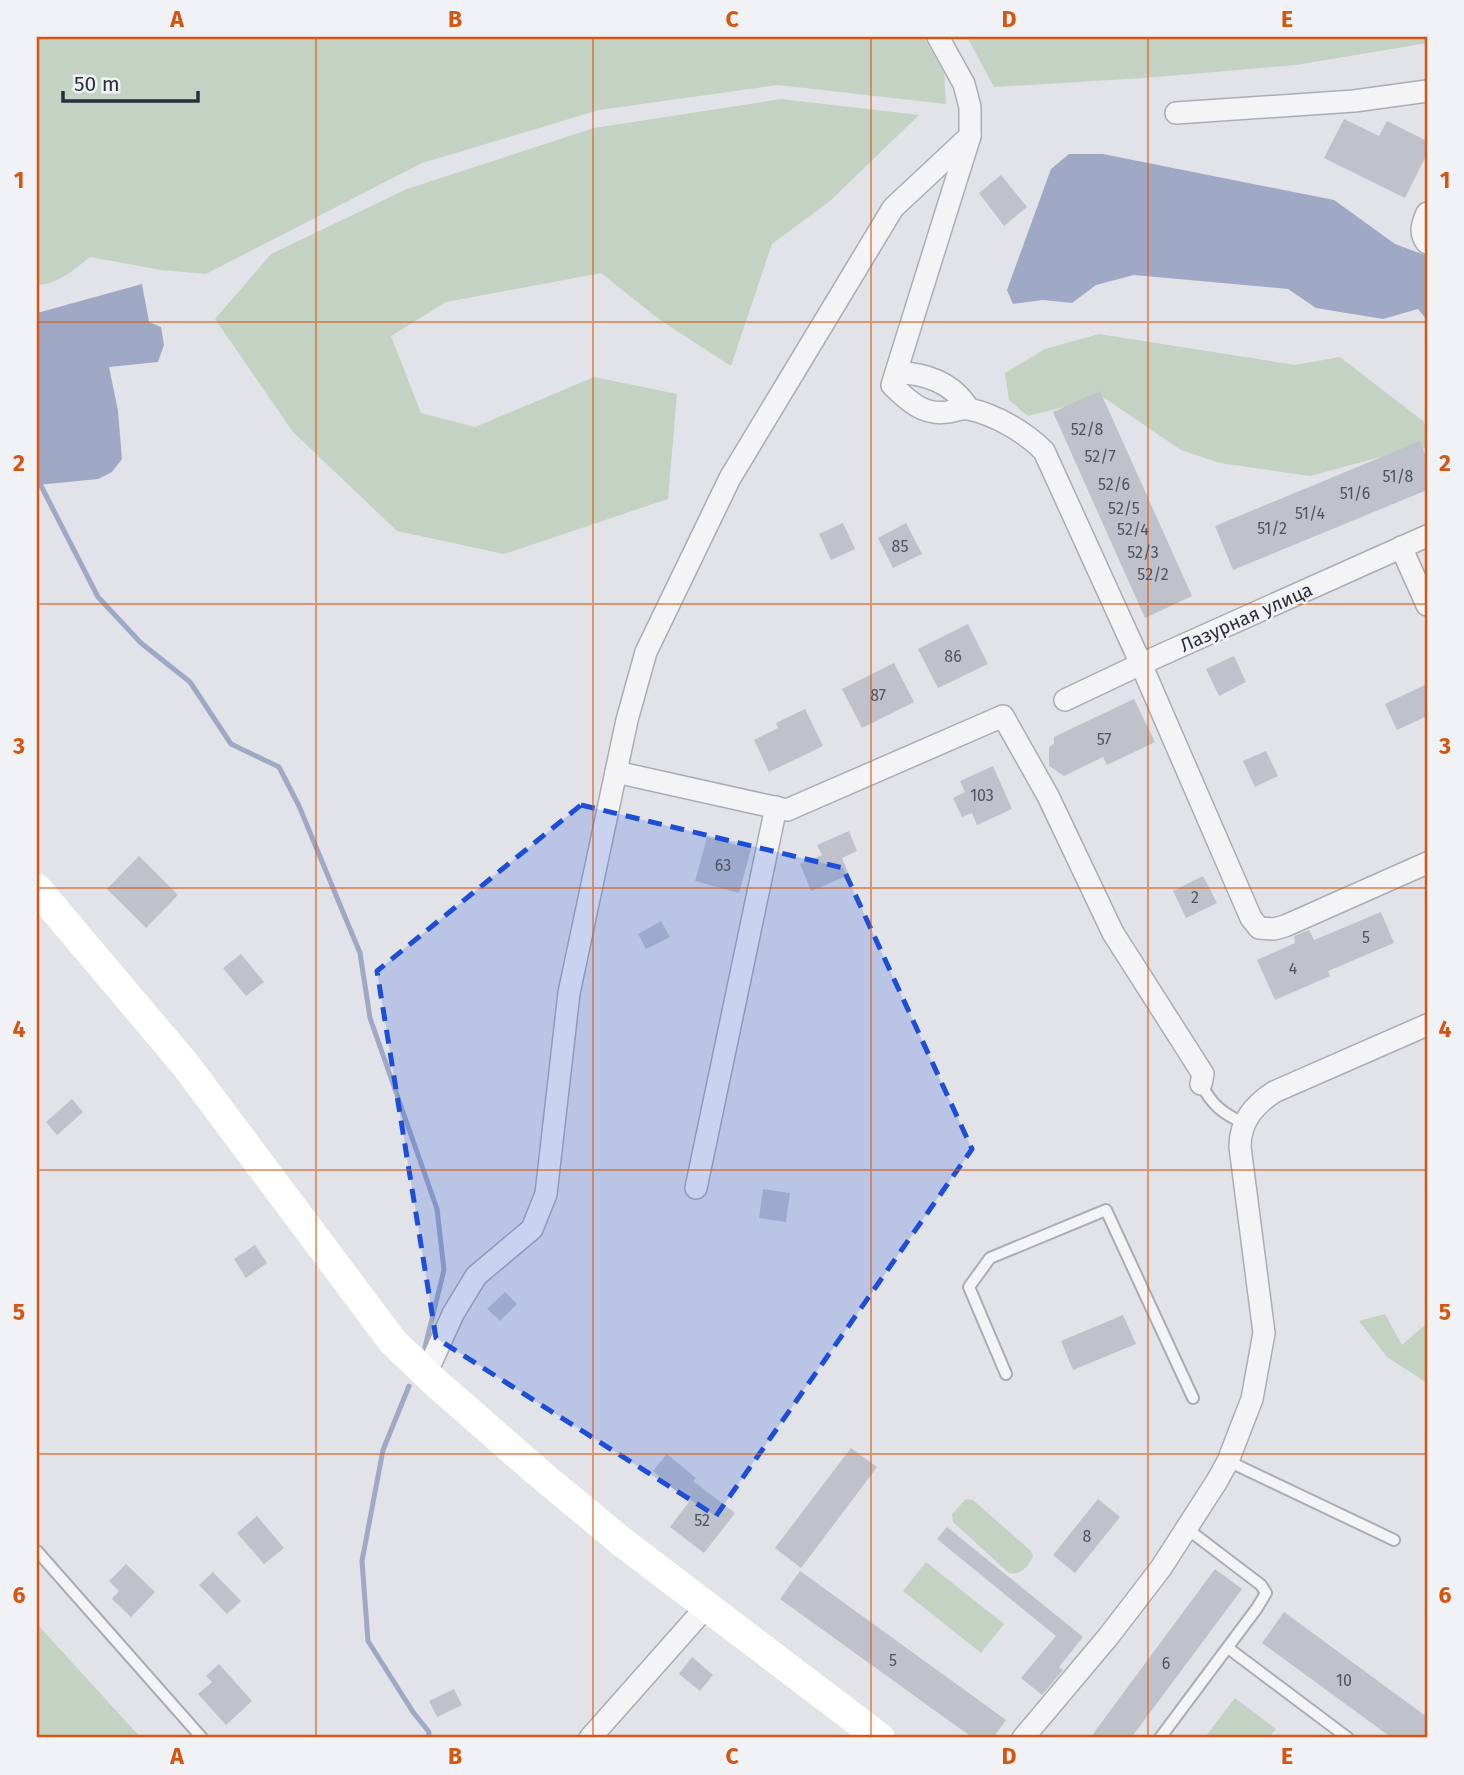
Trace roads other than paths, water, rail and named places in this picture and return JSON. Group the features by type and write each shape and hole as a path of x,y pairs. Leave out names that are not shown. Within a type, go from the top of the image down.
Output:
{"street":[{"path":"894,379 970,136 970,107 964,84 938,37"},
{"path":"1176,113 1354,101 1427,91"},
{"path":"426,1374 453,1314 475,1276 532,1229 546,1194 569,993 616,772 646,652 730,478 893,208 970,136"},
{"path":"1427,213 1422,236 1427,243"},
{"path":"894,379 910,374 935,380 957,394 968,408 1014,427 1032,438 1044,451 1141,664 1251,918 1259,928 1285,926 1427,863"},
{"path":"894,379 919,409 939,413 968,408"},
{"name":"Лазурная улица","path":"1065,700 1427,536"},
{"path":"1401,547 1427,605"},
{"path":"616,772 787,810 1003,716 1048,796 1113,933 1203,1074 1201,1084"},
{"path":"696,1188 776,807"},
{"path":"37,889 184,1063 393,1342 540,1474 706,1607 880,1738"},
{"path":"1023,1738 1129,1611 1186,1528 1228,1461 1252,1399 1264,1333 1240,1147 1244,1123 1258,1104 1274,1093 1427,1025"},
{"path":"590,1738 706,1607"}],"lane":[{"path":"1201,1084 1209,1100 1224,1114 1244,1123"},
{"path":"1006,1374 969,1287 990,1258 1106,1210 1193,1398"},
{"path":"1228,1461 1394,1540"},
{"path":"1160,1738 1266,1593 1261,1585 1186,1528"},
{"path":"37,1551 202,1738"},
{"path":"1228,1648 1348,1738"}],"water":[{"path":"1069,154 1103,154 1334,200 1395,244 1427,256 1427,320 1418,309 1383,319 1316,308 1288,289 1134,275 1096,285 1072,303 1043,300 1013,304 1007,290 1051,169"},
{"path":"142,284 149,322 161,327 164,345 158,362 109,367 118,411 122,459 112,472 98,479 37,485 37,313"}],"waterway":[{"path":"37,478 98,597 141,643 190,682 231,744 279,767 299,806 360,953 370,1018 437,1209 444,1270 425,1347"},
{"path":"409,1386 383,1450 362,1561 368,1641 413,1712 429,1732 428,1738"}]}
